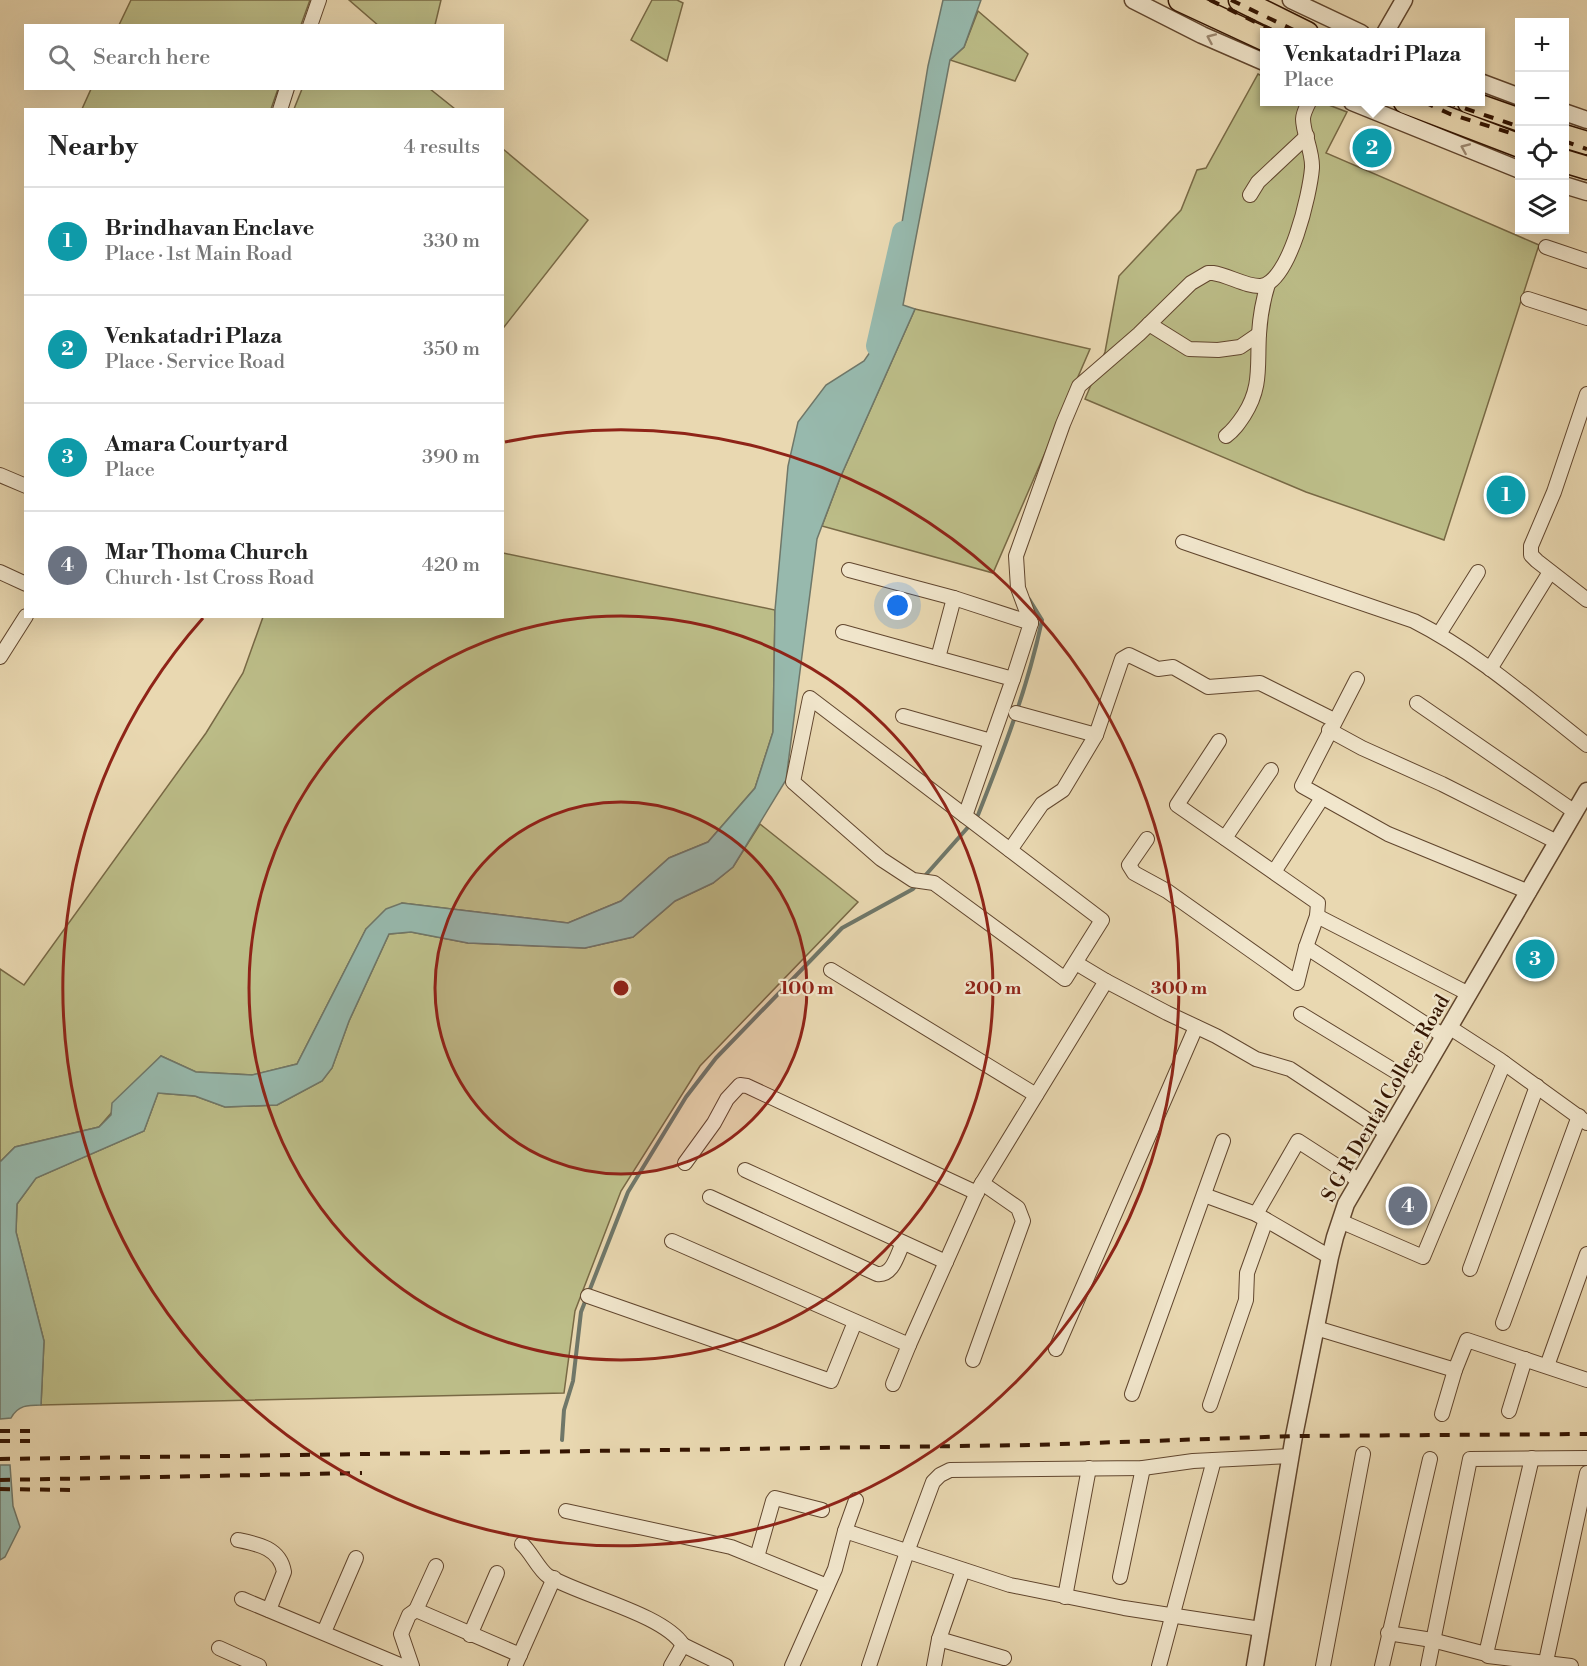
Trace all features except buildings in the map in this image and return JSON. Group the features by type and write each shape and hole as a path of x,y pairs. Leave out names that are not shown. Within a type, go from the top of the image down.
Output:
{"highway":[{"path":"1179,0 1260,37"},
{"path":"1240,0 1296,28"},
{"path":"1416,106 1515,144"},
{"path":"1480,106 1515,118"},
{"path":"1569,138 1587,143"},
{"path":"1569,163 1587,168"}],"street":[{"path":"311,24 320,0"},
{"path":"1133,0 1202,35 1260,60"},
{"path":"1291,0 1350,28"},
{"path":"1387,28 1404,0"},
{"path":"1485,84 1515,95"},
{"path":"281,108 286,90"},
{"path":"970,820 991,741 1031,622 1018,588 1016,556 1079,386 1191,283 1208,273 1226,275 1259,286 1268,284 1279,274 1289,255 1309,192 1312,165 1303,119 1308,106"},
{"path":"1362,106 1515,168"},
{"path":"1569,114 1587,120"},
{"path":"1250,195 1258,182 1307,136"},
{"path":"1569,187 1587,192"},
{"path":"1546,247 1587,261"},
{"path":"1226,436 1234,430 1252,402 1258,379 1262,304 1268,284"},
{"path":"1528,298 1587,318"},
{"path":"1149,324 1190,349 1218,350 1240,347 1259,334"},
{"path":"1587,394 1557,483 1531,546 1531,555 1587,600"},
{"path":"0,476 24,485"},
{"path":"1183,542 1414,621 1439,634 1490,669 1587,745"},
{"path":"849,570 954,598 1031,622"},
{"path":"0,572 24,583"},
{"path":"1439,634 1478,572"},
{"path":"1490,669 1550,572"},
{"path":"938,658 954,598"},
{"path":"0,657 25,618"},
{"path":"843,632 1013,679"},
{"path":"1010,850 1042,804 1063,789 1096,735 1122,659 1129,655 1158,669 1173,667 1208,687 1260,683 1332,725 1362,748 1442,784 1557,842"},
{"path":"1357,679 1302,786 1388,834 1528,892"},
{"path":"810,698 970,820 1010,850 1102,920 1065,979 934,883 920,881 881,859 793,782 810,698"},
{"path":"1417,703 1575,812"},
{"path":"1016,713 1096,735"},
{"path":"903,716 991,741"},
{"path":"1147,840 1129,865 1134,873 1167,891 1298,983 1306,947 1317,916 1318,903 1177,805 1219,741"},
{"path":"1225,838 1271,770"},
{"name":"S G R Dental College Road","path":"1255,1666 1291,1456 1316,1328 1330,1257 1346,1204 1587,791"},
{"path":"1274,872 1322,798"},
{"path":"1317,916 1469,994"},
{"path":"1306,947 1446,1032 1504,1063 1583,1119 1503,1323"},
{"path":"1076,963 1256,1059 1290,1069 1387,1133"},
{"path":"831,970 1036,1095"},
{"path":"893,1384 980,1188 1106,981"},
{"path":"1301,1014 1416,1084"},
{"path":"1056,1349 1196,1027"},
{"path":"1340,1221 1423,1257 1504,1063"},
{"path":"685,1163 714,1123 727,1099 740,1085 747,1086 980,1188 1018,1208 1023,1221 973,1360"},
{"path":"1470,1269 1537,1086"},
{"path":"1132,1394 1223,1141"},
{"path":"1210,1405 1246,1300 1247,1273 1261,1217 1298,1141 1360,1181"},
{"path":"745,1170 946,1262"},
{"path":"1204,1195 1261,1217 1330,1257"},
{"path":"710,1197 877,1274 883,1275 890,1271 903,1243"},
{"path":"672,1240 909,1345"},
{"path":"1547,1366 1587,1256"},
{"path":"588,1296 831,1381 855,1322"},
{"path":"1316,1328 1455,1370"},
{"path":"1442,1414 1467,1340 1587,1380"},
{"path":"1509,1411 1525,1359"},
{"path":"1323,1666 1363,1454"},
{"path":"869,1666 933,1482 950,1470 1143,1468 1214,1460 1291,1456"},
{"path":"1428,1666 1470,1458 1587,1458"},
{"path":"1487,1659 1532,1458"},
{"path":"1382,1666 1430,1459"},
{"path":"1159,1666 1214,1460"},
{"path":"1065,1597 1089,1468"},
{"path":"1120,1577 1143,1468"},
{"path":"1545,1664 1587,1473"},
{"path":"757,1557 775,1498 822,1510"},
{"path":"792,1666 835,1569 856,1500"},
{"path":"566,1511 731,1547 827,1586"},
{"path":"845,1531 1010,1585 1065,1597 1261,1629"},
{"path":"238,1539 274,1552 284,1566 282,1581 269,1610"},
{"path":"522,1544 545,1574 657,1623 678,1637 683,1645 726,1666"},
{"path":"324,1632 356,1558"},
{"path":"412,1666 401,1634 409,1615 416,1610 436,1566"},
{"path":"934,1666 939,1639 963,1570"},
{"path":"470,1635 496,1573"},
{"path":"416,1610 470,1635 517,1661 554,1578"},
{"path":"242,1599 402,1666"},
{"path":"1388,1633 1432,1640 1487,1659 1571,1666"},
{"path":"939,1639 1005,1658"},
{"path":"671,1666 683,1645"},
{"path":"219,1648 260,1666"}],"green space":[{"path":"131,0 310,0 301,24 119,24"},
{"path":"349,0 441,0 435,24 377,24"},
{"path":"652,0 677,0 683,3 667,61 631,40"},
{"path":"978,11 1028,54 1015,81 950,60 964,47"},
{"path":"1258,74 1260,75 1260,106 1331,106 1347,112 1326,153 1539,245 1444,540 1306,492 1085,399 1105,352 1119,276 1181,210 1197,170 1206,168"},
{"path":"90,90 278,90 271,108 82,108"},
{"path":"302,90 431,90 454,108 294,108"},
{"path":"504,150 588,220 504,327"},
{"path":"915,309 1090,349 993,573 822,526 840,478"},
{"path":"504,553 775,610 773,732 755,788 708,842 669,858 621,901 568,923 402,903 366,929 297,1064 253,1075 196,1072 161,1056 99,1127 15,1147 0,1162 0,969 24,985 206,733 243,673 263,618 504,618"},
{"path":"760,824 858,902 700,1066 621,1191 575,1311 564,1393 41,1405 44,1341 16,1232 17,1204 36,1178 144,1131 158,1093 195,1096 225,1107 277,1105 322,1081 332,1068 349,1021 389,934 411,932 468,943 585,948 633,937 675,901 713,883 733,867"}],"water":[{"path":"943,0 981,0 964,47 950,60 903,305 915,309 840,478 817,539 786,780 733,867 713,883 675,901 633,937 585,948 468,943 411,932 389,934 349,1021 332,1068 322,1081 277,1105 225,1107 195,1096 158,1093 144,1131 36,1178 17,1204 16,1232 44,1341 41,1405 24,1407 17,1410 11,1418 0,1419 0,1162 15,1147 99,1127 111,1115 112,1103 161,1056 196,1072 252,1075 297,1064 366,929 386,909 402,903 568,923 621,901 669,858 708,842 755,788 773,732 775,610 788,466 798,422 826,385 864,361 877,342 892,283 928,66"},
{"path":"0,1465 10,1465 13,1506 20,1527 5,1557 0,1560"}],"waterway":[{"path":"877,346 903,232"},
{"path":"975,819 1014,719 1030,670 1042,620 1029,599"},
{"path":"923,878 970,825"},
{"path":"562,1440 564,1410 573,1381 581,1312 628,1192 686,1097 716,1058 842,928 913,889 918,883"}],"railway":[{"path":"1210,0 1268,28"},
{"path":"1231,0 1290,28"},
{"path":"1433,106 1450,114 1515,134"},
{"path":"1458,106 1517,126"},
{"path":"1569,143 1587,149"},
{"path":"0,1431 36,1431"},
{"path":"0,1459 1033,1445 1294,1436 1587,1434"},
{"path":"0,1441 36,1441"},
{"path":"0,1480 362,1473"},
{"path":"0,1489 74,1490"}],"place":[{"name":"Venkatadri Plaza","path":"1372,148"},
{"name":"Brindhavan Enclave","path":"1506,495"},
{"name":"Amara Courtyard","path":"1535,959"},
{"name":"Mar Thoma Church","path":"1408,1206"}]}
